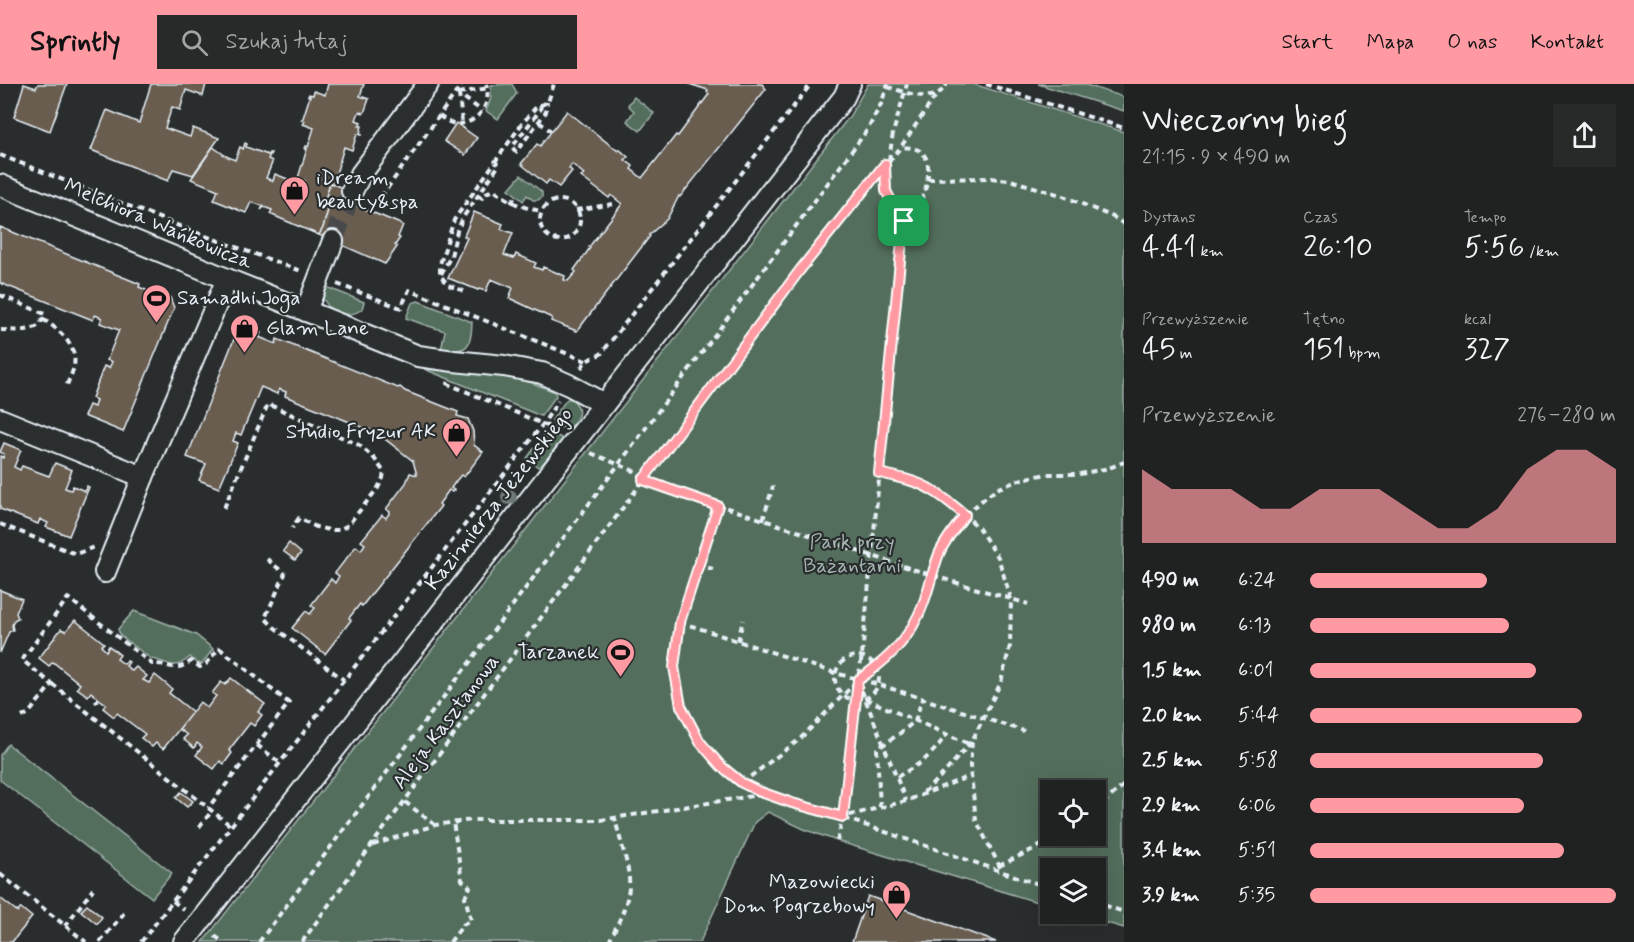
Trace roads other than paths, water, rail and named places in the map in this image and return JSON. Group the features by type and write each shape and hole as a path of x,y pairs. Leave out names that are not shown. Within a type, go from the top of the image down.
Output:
{"street":[{"path":"352,191 361,174 428,84"},
{"name":"Kazimierza Jeżewskiego","path":"184,942 844,98 850,84"},
{"name":"Melchiora Wańkowicza","path":"0,185 418,356 542,373 604,404"},
{"path":"306,311 333,241"},
{"path":"105,572 227,279"},
{"path":"0,419 143,477"}],"tunnel":[{"path":"333,241 352,191"}],"place":[{"name":"iDream beauty&spa","path":"295,216"},
{"name":"Samadhi Joga","path":"156,324"},
{"name":"Glam Lane","path":"245,354"},
{"name":"Studio Fryzur AK","path":"457,458"},
{"name":"Tarzanek","path":"620,678"},
{"name":"Mazowiecki Dom Pogrzebowy","path":"896,920"}],"park label":[{"name":"Park przy Bażantarni","path":"852,554"}]}
